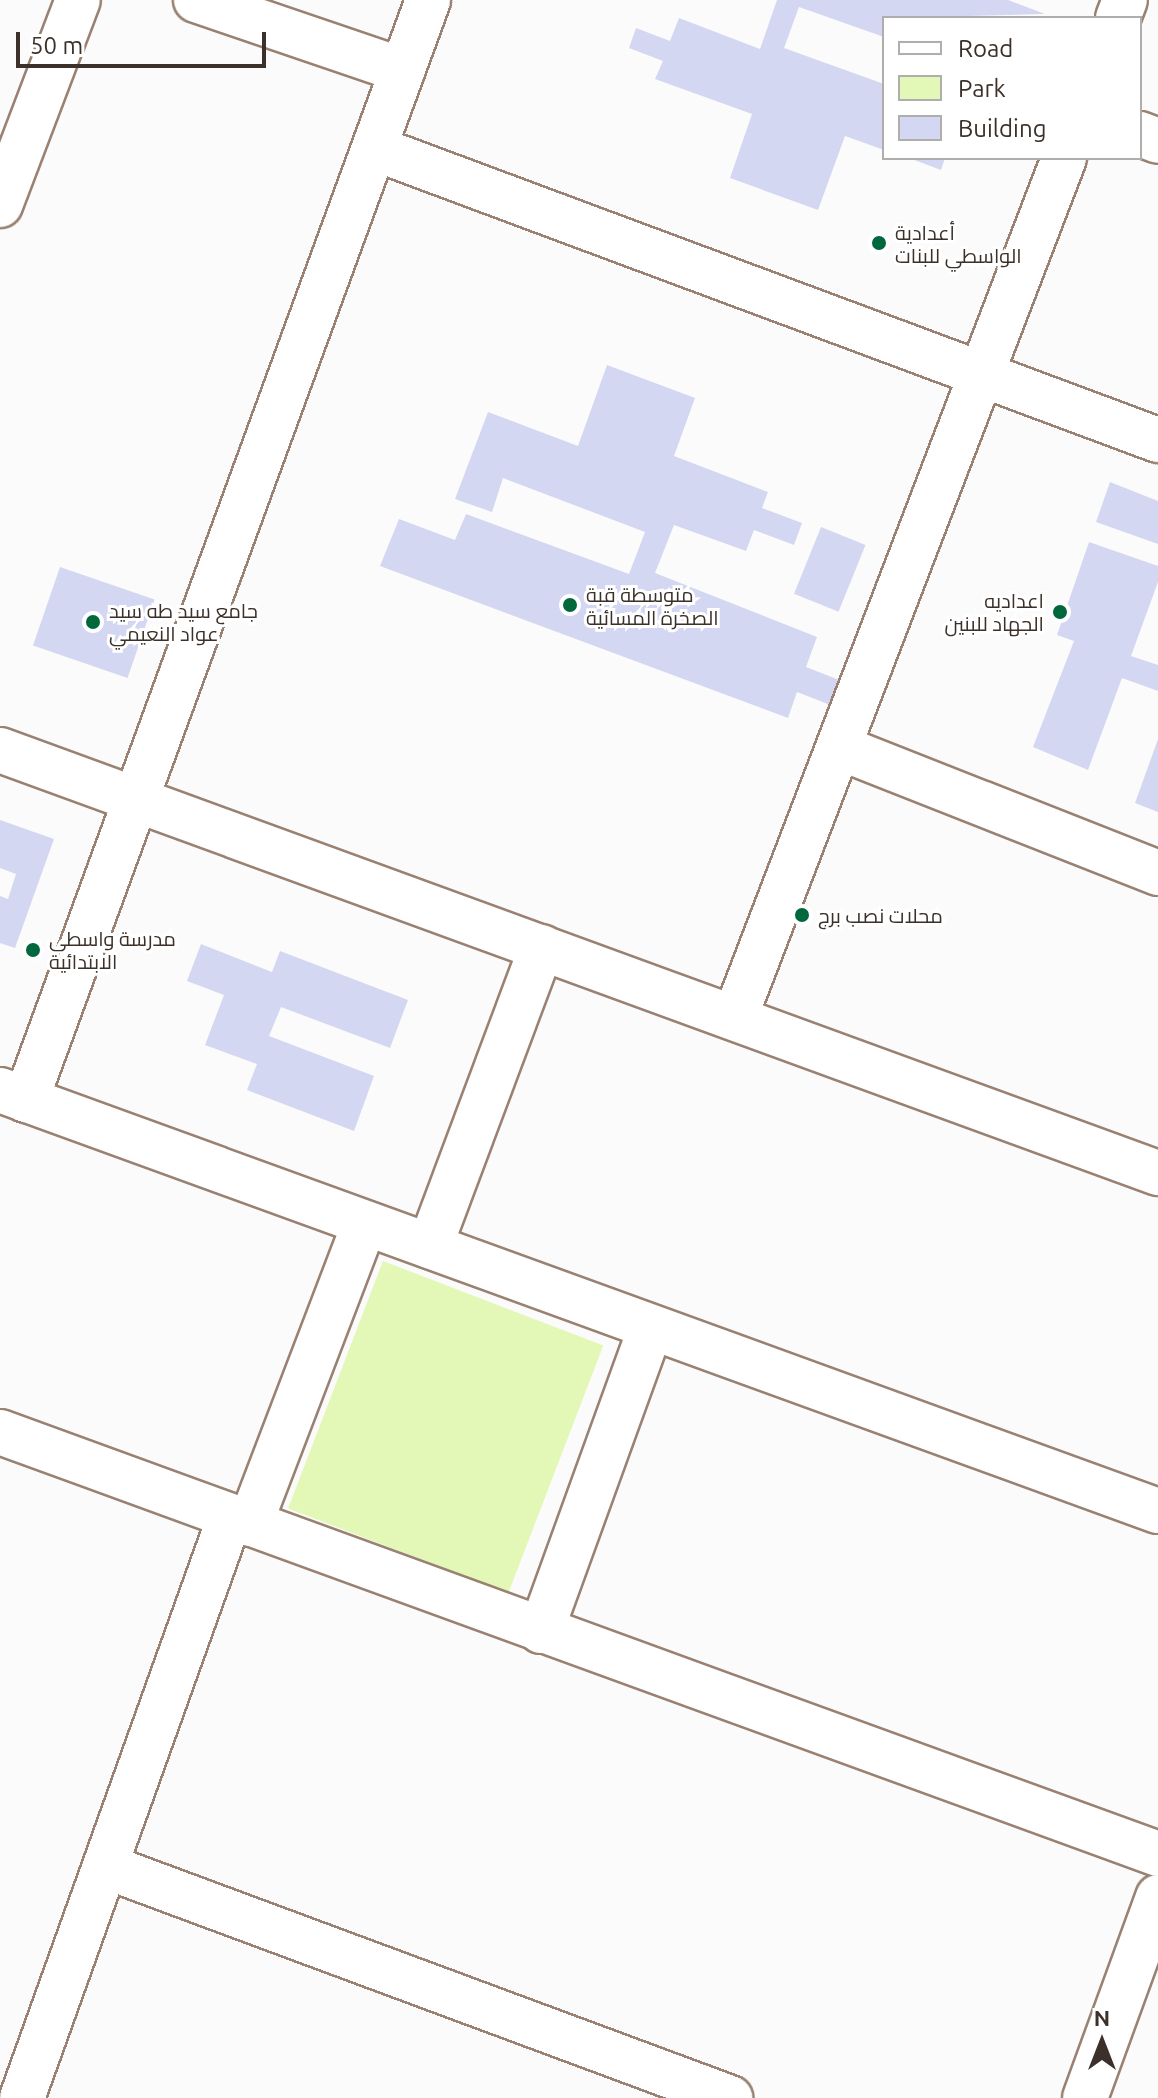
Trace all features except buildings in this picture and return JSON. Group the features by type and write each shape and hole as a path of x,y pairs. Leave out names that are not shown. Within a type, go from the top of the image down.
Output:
{"street":[{"path":"0,205 78,0"},
{"path":"196,0 402,70"},
{"path":"428,0 136,799 13,1095 1158,1511"},
{"path":"374,148 1158,440"},
{"path":"735,1017 841,748 1063,160"},
{"path":"841,748 1158,873"},
{"path":"0,750 1158,1173"},
{"path":"430,1246 542,947"},
{"path":"22,2098 105,1866 240,1520 365,1223"},
{"path":"541,1631 651,1327"},
{"path":"0,1432 1158,1854"},
{"path":"105,1866 730,2098"},
{"path":"1085,2098 1158,1897"}],"green space":[{"path":"383,1261 603,1346 508,1593 288,1508"}],"place":[{"name":"أعدادية الواسطي للبنات","path":"879,243"},
{"name":"متوسطة قبة الصخرة المسائية","path":"570,605"},
{"name":"اعداديه الجهاد للبنين","path":"1060,612"},
{"name":"جامع سيد طه سيد عواد النعيمي","path":"93,622"},
{"name":"محلات نصب برج","path":"802,915"},
{"name":"مدرسة واسطي الابتدائية","path":"33,950"}]}
